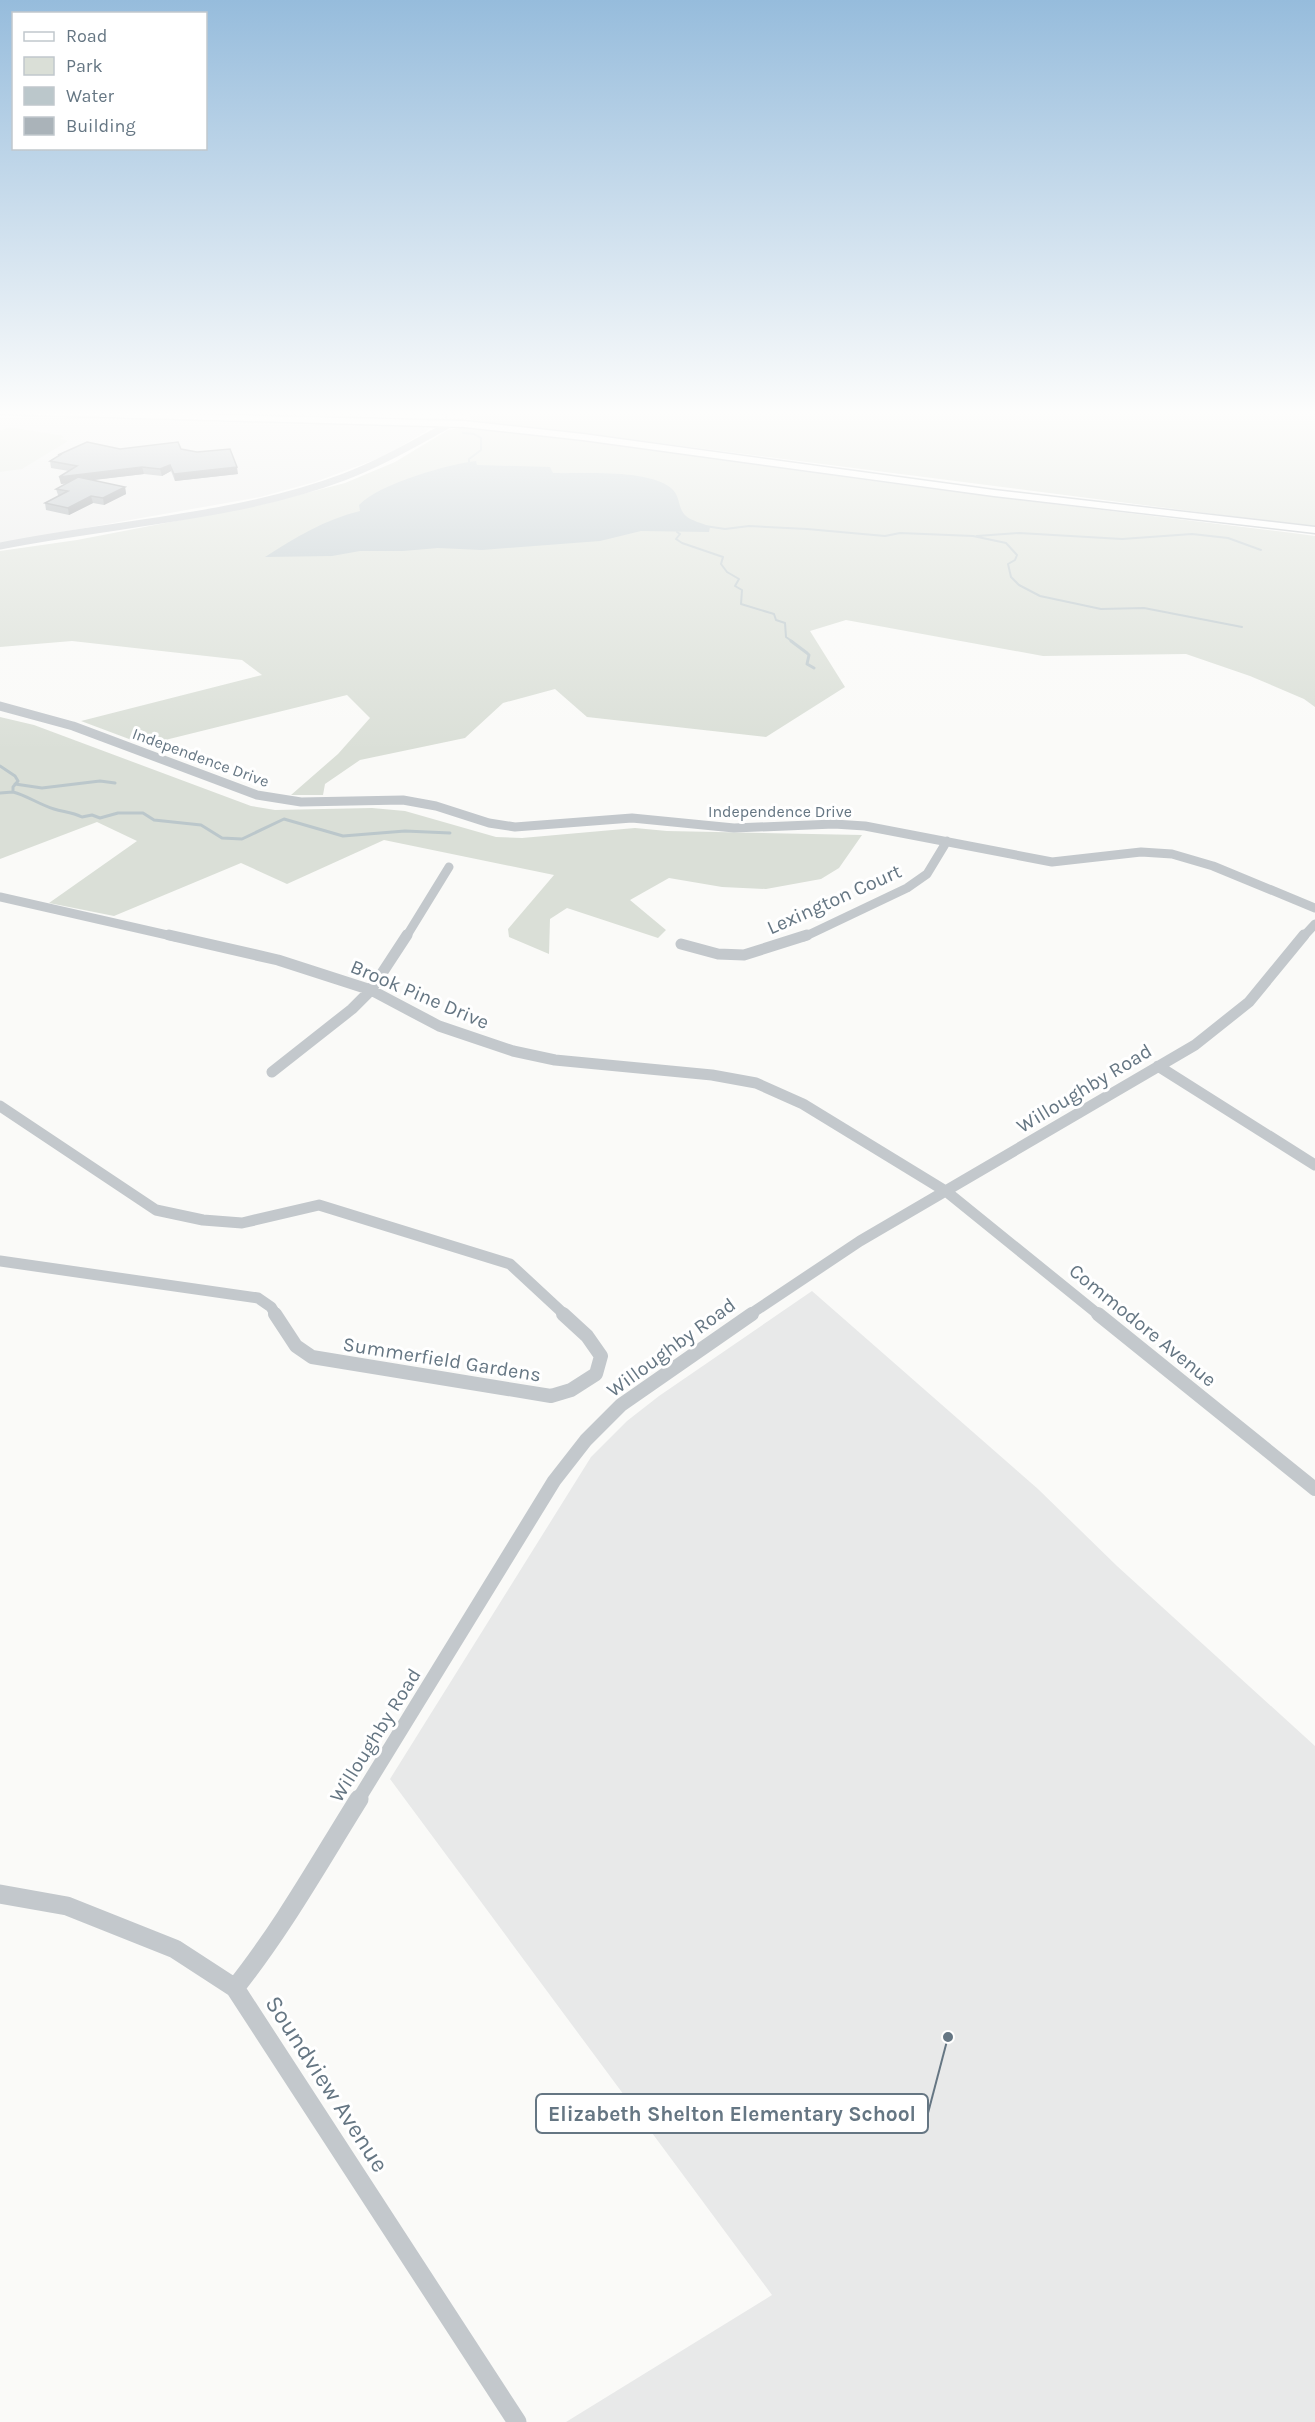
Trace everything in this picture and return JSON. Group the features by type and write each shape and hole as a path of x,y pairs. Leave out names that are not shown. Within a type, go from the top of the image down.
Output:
{"main road":[{"path":"1273,525 1315,530"}],"street":[{"path":"0,546 123,525"},
{"name":"Independence Drive","path":"0,706 73,726 257,795 285,801 403,800 515,827 632,818 734,828 834,824 885,828 1053,862 1140,852 1168,854 1197,862 1315,908"},
{"name":"Lexington Court","path":"681,944 718,954 744,955 802,938 907,888 927,874 946,842"},
{"path":"272,1072 352,1009 371,990 449,867"},
{"name":"Brook Pine Drive","path":"0,897 278,960 371,990 439,1026 513,1051 555,1060 712,1075 756,1083 803,1104 947,1192"},
{"name":"Willoughby Road","path":"235,1988 258,1959 291,1909 554,1481 586,1440 621,1405 649,1383 860,1241 1195,1045 1241,1011 1315,924"},
{"path":"1158,1066 1315,1165"},
{"name":"Summerfield Gardens","path":"0,1107 156,1210 177,1216 248,1222 297,1207 319,1205 510,1264 587,1336 601,1356 596,1374 572,1390 551,1396 539,1395 312,1357 296,1346 271,1307 258,1298 0,1261"},
{"name":"Commodore Avenue","path":"947,1192 1315,1489"},
{"name":"Soundview Avenue","path":"0,1894 67,1906 175,1948 235,1988 517,2422"}],"shaded area":[{"path":"0,525 102,525 0,543"},
{"path":"812,1291 1038,1489 1117,1566 1315,1746 1315,2422 566,2422 772,2295 390,1779 591,1457 627,1421 659,1396"}],"green space":[{"path":"155,525 1226,525 1315,536 1315,707 1304,699 1250,676 1186,654 1043,656 846,620 810,631 845,687 766,737 587,717 555,689 503,703 465,738 360,760 325,784 323,795 291,795 338,754 370,718 347,695 145,745 81,721 262,675 242,660 72,641 0,647 0,551 77,540"},
{"path":"0,717 34,725 251,806 275,810 372,808 405,811 496,837 522,838 635,828 667,831 862,835 839,868 821,879 766,889 722,887 669,878 630,900 666,930 658,938 567,908 550,919 549,954 509,937 508,929 554,875 384,840 287,884 241,863 114,916 49,903 137,841 97,822 0,859"}],"water":[{"path":"322,525 705,525 710,527 709,532 641,531 600,541 482,550 438,548 360,551 332,556 265,557"}],"waterway":[{"path":"705,526 725,529 749,526 807,529 885,536 900,533 973,536 1006,543 1017,555 1015,560 1008,564 1011,577 1019,585 1040,596 1101,609 1144,608 1242,627"},
{"path":"677,532 680,534 676,539 682,543 723,557 721,564 727,572 739,579 735,586 742,590 741,604 774,614 776,620 785,623 786,637 793,642"},
{"path":"977,536 1019,533 1122,539 1192,534 1228,538 1261,550"},
{"path":"791,641 809,655 807,664 814,668"},
{"path":"0,766 15,776 18,781 15,784"},
{"path":"15,784 42,788 100,781 115,783"},
{"path":"13,792 15,784"},
{"path":"0,793 13,792"},
{"path":"13,792 54,809 82,817 92,815 100,818 118,813 143,813 154,820 201,825 222,838 242,839 284,819 343,836 405,831 450,833"}],"place":[{"name":"Elizabeth Shelton Elementary School","path":"948,2037"}]}
